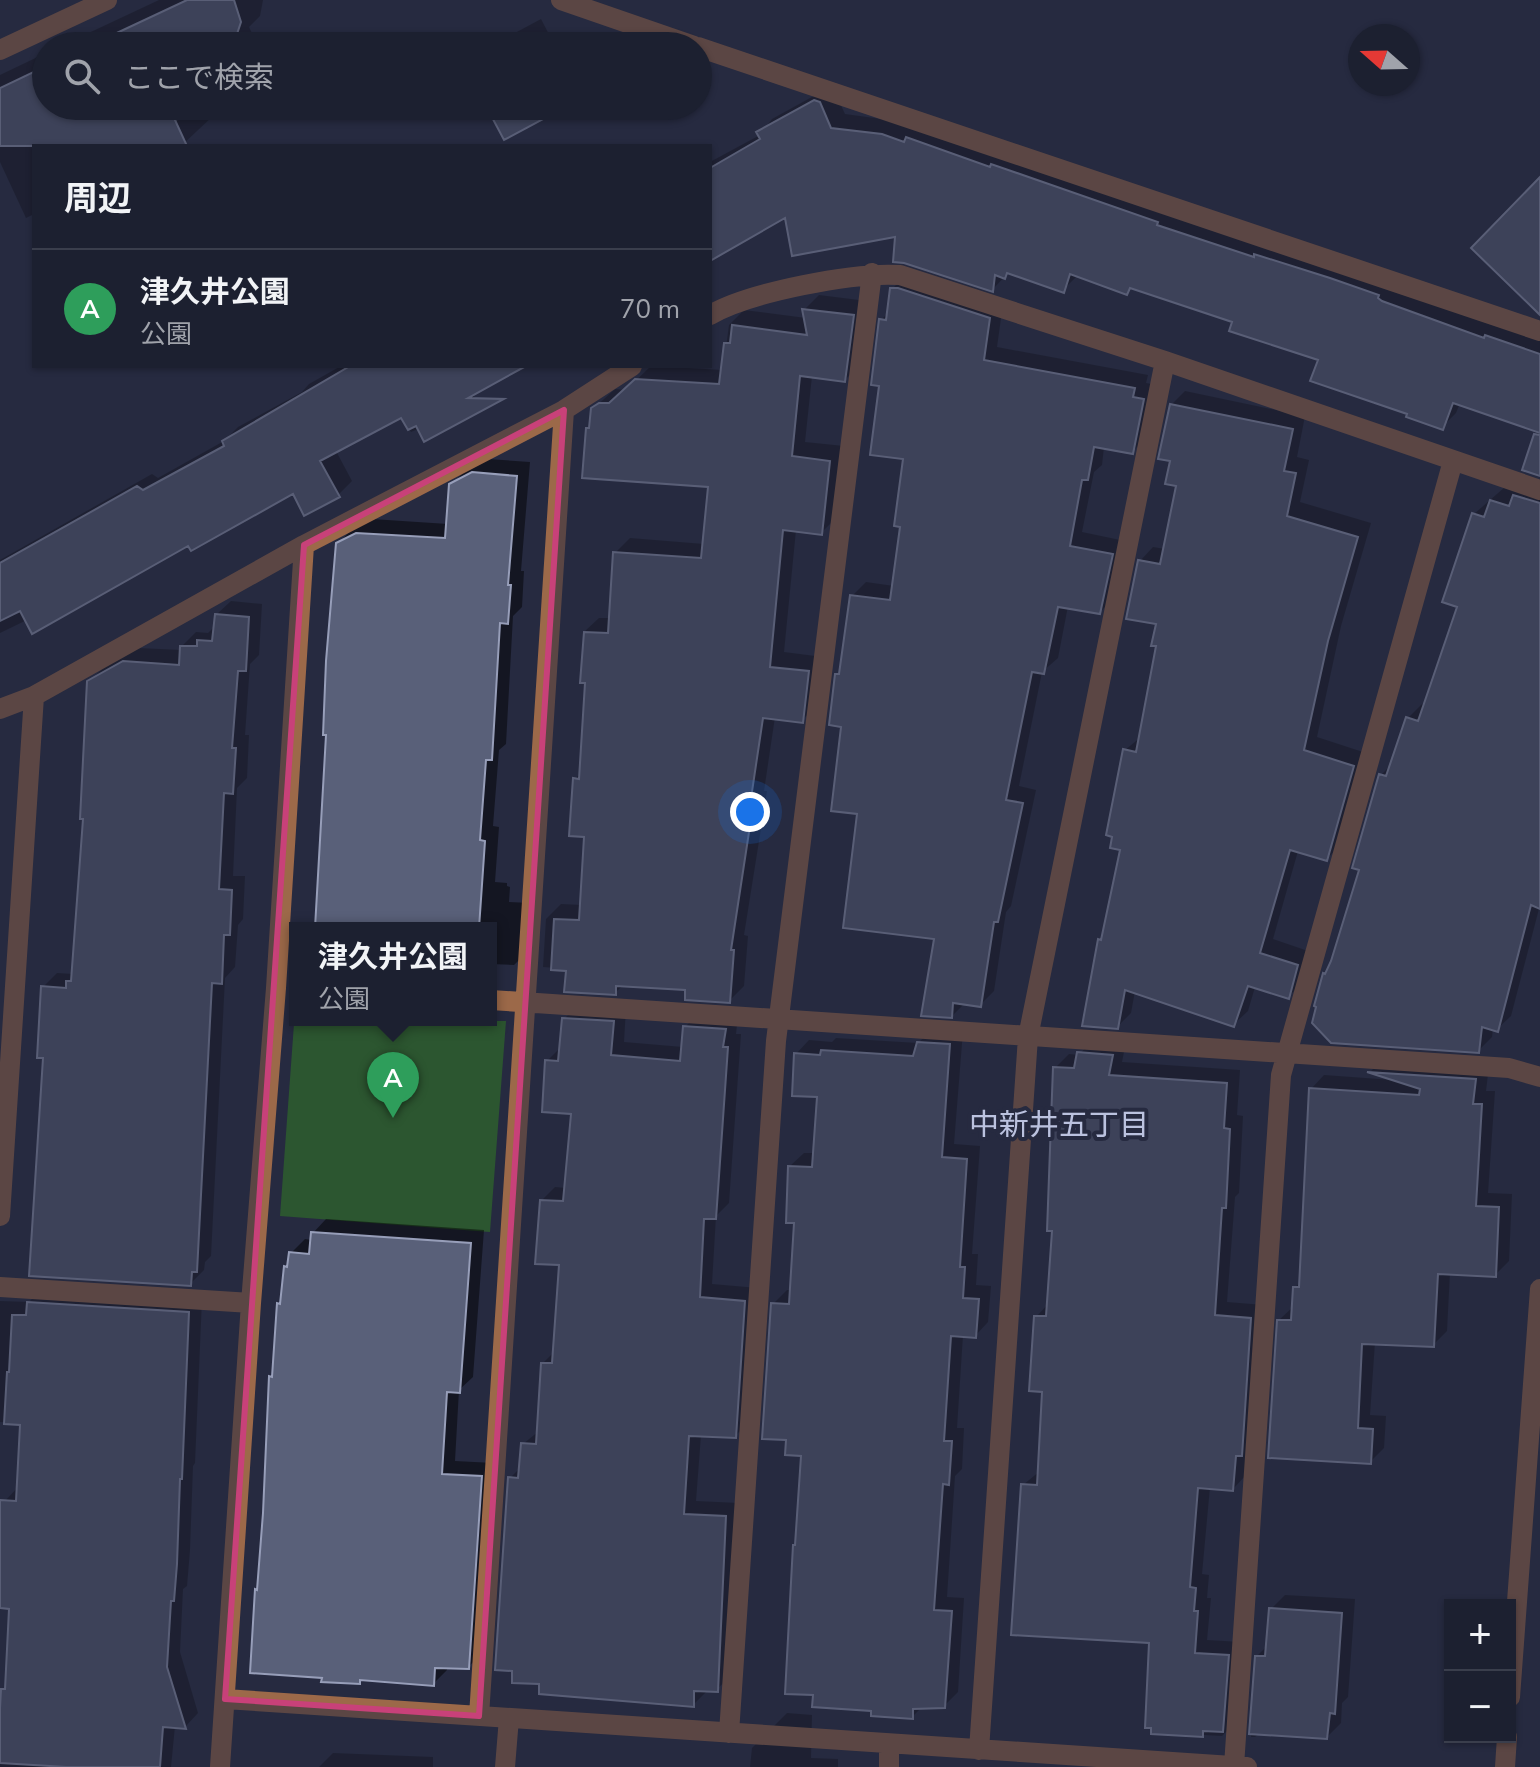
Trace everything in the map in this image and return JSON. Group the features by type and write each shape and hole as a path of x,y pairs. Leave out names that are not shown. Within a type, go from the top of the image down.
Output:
{"street":[{"path":"39,32 107,0"},
{"path":"572,2 655,32"},
{"path":"0,50 32,35"},
{"path":"712,52 1540,331"},
{"path":"712,314 748,298 872,273 900,275 1165,361 1540,490"},
{"path":"729,1733 776,1041 872,273"},
{"path":"979,1750 1028,1037 1165,361"},
{"path":"0,709 34,696 304,545 564,410 629,368"},
{"path":"479,1716 564,410"},
{"path":"1234,1766 1280,1091 1286,1053 1453,461"},
{"path":"220,1767 251,1303 286,989 304,545"},
{"path":"0,1216 34,696"},
{"path":"497,1000 1509,1068 1540,1077"},
{"path":"0,1287 251,1303"},
{"path":"1514,1671 1531,1564 1540,1289"},
{"path":"225,1699 979,1750 1082,1762 1247,1767"},
{"path":"505,1767 509,1718"},
{"path":"1505,1767 1507,1743"},
{"path":"889,1744 889,1767"}],"highlighted area":[{"path":"564,410 479,1716 225,1699 304,545"}],"green space":[{"path":"497,1021 506,1021 490,1232 280,1216 294,1026 497,1026"}],"building":[{"path":"187,0 234,0 241,22 238,32 119,32"},
{"path":"32,73 32,120 175,120 186,144 0,146 0,88"},
{"path":"814,100 820,102 831,128 882,134 904,142 906,137 990,167 991,164 1158,222 1157,225 1330,278 1379,295 1382,301 1484,338 1485,335 1540,354 1540,433 1453,403 1443,430 1406,417 1407,414 1310,381 1318,360 1229,331 1232,322 1130,288 1127,295 1070,274 1064,293 1007,273 1005,279 995,275 993,292 893,262 895,237 792,256 785,218 712,260 712,167 760,139 756,132"},
{"path":"493,120 541,120 504,140"},
{"path":"1540,177 1540,315 1471,248"},
{"path":"890,288 990,318 984,360 1135,388 1133,397 1144,399 1133,454 1094,447 1088,480 1082,480 1070,546 1113,554 1100,614 1058,607 1044,674 1032,672 1006,800 1023,803 998,922 994,922 981,1007 953,1003 952,1018 921,1016 934,939 843,928 857,814 831,811 841,727 829,725 850,595 890,600 900,527 894,526 903,459 870,455 879,386 871,385 879,319 886,320"},
{"path":"802,309 854,315 845,382 800,376 792,456 830,461 822,535 783,530 770,667 809,671 803,723 763,718 731,950 734,950 730,1003 685,1000 685,990 616,986 616,995 564,992 566,971 551,970 554,919 579,920 584,837 569,836 573,778 579,779 585,683 580,683 584,632 608,633 613,552 701,558 708,487 582,478 586,428 589,428 591,408 599,403 609,403 635,379 719,384 724,343 730,343 732,325 807,335"},
{"path":"347,368 522,368 468,398 504,399 424,442 416,426 408,430 401,418 320,461 340,497 304,516 293,494 191,551 188,546 32,634 20,611 0,621 0,563 137,486 143,490 224,446 222,441"},
{"path":"1170,404 1293,429 1284,471 1296,473 1287,516 1358,537 1328,641 1304,750 1354,766 1327,861 1290,850 1260,953 1298,965 1289,999 1248,986 1234,1027 1125,990 1118,1029 1082,1026 1098,939 1101,940 1120,850 1110,848 1112,837 1106,835 1123,749 1136,752 1156,646 1151,646 1156,624 1126,619 1138,560 1160,564 1176,486 1165,484 1170,461 1158,459"},
{"path":"1534,434 1540,435 1540,476 1522,470"},
{"path":"472,472 517,476 508,624 500,623 492,760 486,760 480,840 485,841 479,922 315,922 326,735 323,735 326,661 336,543 356,533 445,538 449,484"},
{"path":"1513,495 1540,503 1540,909 1531,905 1498,1032 1482,1027 1479,1053 1331,1043 1312,1023 1314,1006 1359,870 1352,868 1379,774 1386,776 1406,717 1418,721 1457,607 1442,602 1472,513 1484,517 1490,500 1509,506"},
{"path":"215,614 249,617 246,671 238,671 232,748 236,748 233,794 224,793 219,889 232,890 230,935 224,935 222,984 212,983 197,1272 192,1272 191,1286 29,1276 43,1058 37,1058 41,986 66,988 66,981 71,981 83,819 80,819 87,681 123,661 179,665 180,646 197,646 197,640 212,641"},
{"path":"562,1018 614,1021 611,1055 680,1061 683,1026 726,1029 723,1047 728,1047 716,1219 704,1219 700,1297 745,1301 736,1438 689,1436 684,1514 726,1516 718,1692 694,1691 694,1707 539,1694 539,1684 512,1683 512,1671 495,1670 508,1477 518,1478 521,1443 536,1444 541,1363 552,1363 559,1265 535,1264 540,1200 563,1201 571,1114 542,1112 545,1060 558,1061"},
{"path":"917,1042 950,1044 942,1157 967,1159 960,1267 965,1267 963,1298 979,1299 976,1338 951,1336 944,1441 952,1441 949,1485 943,1484 934,1610 952,1611 945,1708 913,1709 913,1719 871,1716 871,1711 812,1707 813,1695 785,1694 801,1456 785,1455 786,1440 762,1439 771,1303 789,1304 794,1223 786,1223 788,1166 812,1167 817,1097 792,1096 794,1053 820,1055 821,1050 913,1056"},
{"path":"1077,1052 1113,1055 1109,1075 1227,1083 1224,1128 1230,1129 1226,1208 1222,1208 1215,1315 1251,1318 1242,1456 1236,1456 1233,1491 1198,1488 1190,1587 1196,1588 1194,1611 1198,1611 1195,1653 1229,1655 1223,1732 1203,1731 1203,1737 1151,1734 1151,1728 1145,1728 1149,1643 1011,1635 1021,1484 1037,1485 1042,1392 1029,1391 1034,1316 1046,1316 1052,1231 1047,1231 1053,1067 1074,1068"},
{"path":"1367,1072 1476,1079 1473,1104 1482,1104 1476,1206 1499,1207 1496,1277 1438,1274 1434,1347 1362,1344 1358,1428 1373,1429 1371,1464 1268,1458 1277,1320 1291,1320 1293,1287 1299,1287 1309,1088 1419,1095 1420,1089"},
{"path":"311,1232 471,1243 460,1393 447,1392 442,1474 482,1476 469,1669 435,1668 434,1686 360,1680 360,1684 321,1682 322,1678 250,1673 263,1513 269,1376 272,1377 277,1303 280,1304 284,1266 287,1267 289,1252 309,1254"},
{"path":"27,1302 189,1312 177,1564 167,1667 186,1729 163,1727 160,1767 0,1763 1,1689 5,1689 9,1609 0,1608 0,1500 16,1501 20,1425 4,1424 7,1372 12,1315 26,1315"},
{"path":"1269,1608 1342,1613 1335,1714 1330,1713 1327,1739 1249,1734 1255,1656 1265,1656"}],"place":[{"name":"津久井公園","path":"393,1118"}],"district":[{"name":"中新井五丁目","path":"1059,1125"}]}
